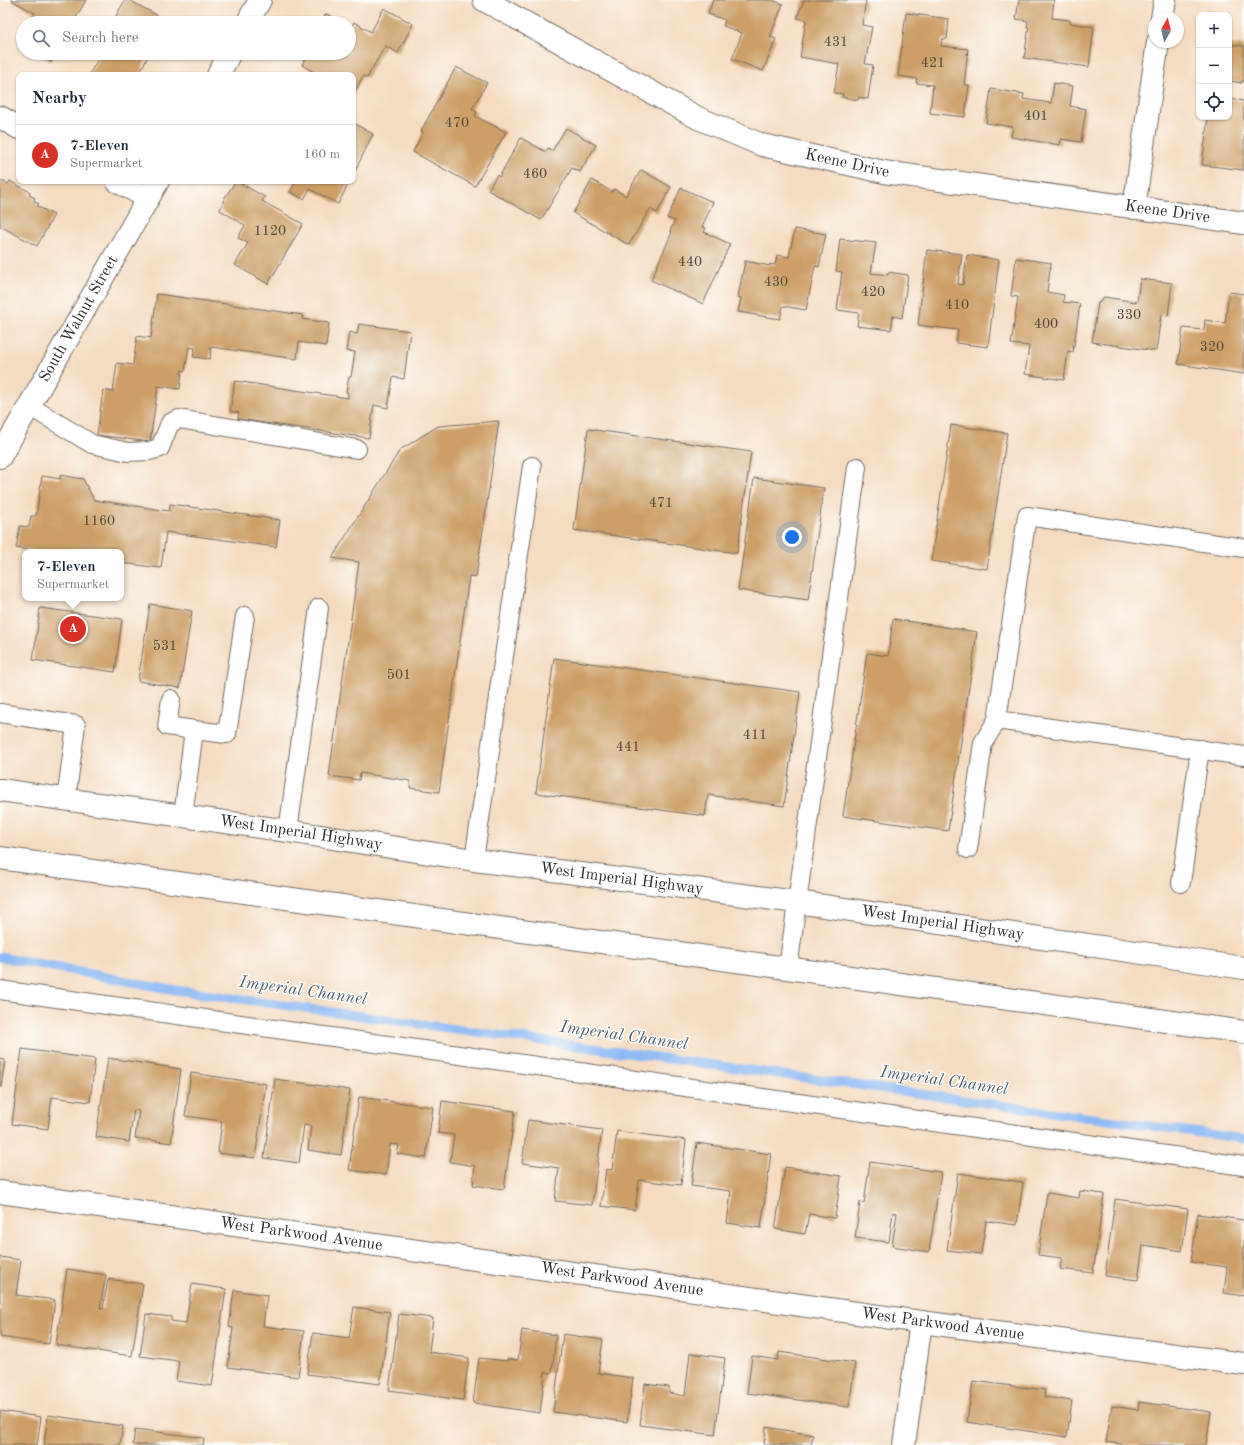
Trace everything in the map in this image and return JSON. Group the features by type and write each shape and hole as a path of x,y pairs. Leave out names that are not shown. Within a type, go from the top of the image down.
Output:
{"street":[{"path":"251,16 260,0"},
{"name":"Keene Drive","path":"484,0 698,118 762,145 884,172 1244,223"},
{"path":"1163,12 1165,0"},
{"path":"1134,208 1157,48"},
{"path":"220,72 226,60"},
{"path":"0,117 16,126"},
{"path":"129,184 153,190"},
{"name":"South Walnut Street","path":"0,457 153,190"},
{"name":"West Imperial Highway","path":"0,790 288,831 474,860 797,902 1244,968"},
{"path":"0,858 1244,1032"},
{"name":"West Parkwood Avenue","path":"0,1192 921,1322 1244,1364"},
{"path":"904,1445 921,1322"}],"lane":[{"path":"29,406 92,444 128,452 149,451 160,448 170,423 179,419 357,449"},
{"path":"474,860 532,466"},
{"path":"788,968 856,467"},
{"path":"968,849 983,742 997,720 1027,516 1244,548"},
{"path":"288,831 319,608"},
{"path":"171,699 167,726 227,734 245,616"},
{"path":"0,713 76,725 66,800"},
{"path":"997,720 1244,756"},
{"path":"183,816 194,730"},
{"path":"1181,883 1200,750"},
{"path":"0,990 1244,1166"}],"building":[{"path":"11,0 86,0 77,16 33,16 35,13"},
{"path":"125,0 129,0 158,16 116,16"},
{"path":"713,0 772,0 783,4 770,37 776,39 763,71 732,59 742,33 723,26 725,20 708,14"},
{"path":"804,0 866,0 862,25 872,27 865,64 873,65 868,99 859,97 858,100 842,97 843,94 834,93 839,64 800,57 806,20 797,18"},
{"path":"1019,0 1054,0 1052,18 1070,20 1070,23 1094,27 1089,67 1024,58 1029,27 1027,27 1028,21 1016,19"},
{"path":"384,8 413,24 398,53 385,46 367,78 363,76 356,89 356,72 314,72 302,65 305,60 356,60 356,23 371,32"},
{"path":"906,13 949,19 947,39 942,39 941,46 968,49 964,85 969,85 965,117 930,113 933,85 916,83 917,79 898,76"},
{"path":"1232,44 1244,46 1244,81 1242,81 1242,83 1232,81"},
{"path":"97,60 146,60 140,72 91,72"},
{"path":"456,67 487,83 472,109 477,112 475,116 506,132 475,186 413,152 423,132 421,131"},
{"path":"1054,83 1073,86 1070,106 1086,109 1081,142 1061,139 1060,145 1011,137 1013,127 986,123 991,89 1024,94 1023,99 1051,103"},
{"path":"1232,99 1244,101 1244,170 1202,165 1208,120 1232,120"},
{"path":"356,125 373,134 356,169"},
{"path":"566,128 596,145 580,172 572,168 541,220 488,190 497,175 499,177 521,138 546,152 548,148 552,151"},
{"path":"641,170 671,187 657,213 650,209 629,245 573,213 592,180 612,192 614,189 626,196"},
{"path":"0,180 8,184 10,181 30,192 29,195 35,198 34,201 39,204 37,206 54,215 37,246 0,226"},
{"path":"234,184 241,184 265,197 262,201 303,224 268,284 235,265 248,243 238,238 245,225 220,210 225,197"},
{"path":"294,184 348,184 338,204 310,189 304,199 290,192"},
{"path":"681,188 713,202 702,227 706,228 704,232 730,244 703,304 651,280 672,232 670,231 675,221 667,218"},
{"path":"795,229 826,234 819,267 815,266 806,310 783,306 780,319 738,312 741,298 738,297 745,261 770,266 770,264 775,265 777,255 789,257"},
{"path":"840,239 876,243 871,273 888,275 888,272 908,275 902,318 893,316 891,330 857,326 859,313 837,310 842,272 836,271"},
{"path":"927,250 962,254 958,284 963,285 967,255 999,260 988,347 956,343 958,330 918,325"},
{"path":"1016,258 1051,263 1047,292 1064,295 1063,302 1080,304 1073,352 1068,351 1064,380 1025,374 1029,346 1011,344 1018,297 1011,296"},
{"path":"1140,279 1172,283 1168,316 1161,315 1156,351 1092,342 1098,303 1104,297 1137,302"},
{"path":"1229,292 1244,294 1244,374 1178,364 1183,328 1204,330 1205,320 1225,323"},
{"path":"157,294 303,315 302,319 329,323 326,346 299,342 297,359 211,347 210,359 193,357 195,348 189,347 185,371 182,370 180,389 158,386 150,442 97,435 103,390 113,392 117,363 133,365 137,336 151,338"},
{"path":"359,324 410,331 404,379 393,377 388,408 374,405 369,438 238,419 239,413 230,411 235,381 348,398 348,393 346,392 349,377 351,377 355,352 346,351 349,332 357,334"},
{"path":"499,421 476,577 469,576 439,792 410,788 411,781 360,773 359,780 329,776 359,562 332,558 400,450 438,426"},
{"path":"951,425 1007,433 987,569 931,561"},
{"path":"588,429 751,452 737,553 574,530"},
{"path":"60,475 83,479 94,500 169,511 170,504 280,520 276,547 166,532 161,568 124,563 124,549 16,548 20,526 29,527 31,516 36,516 42,476 60,479"},
{"path":"754,478 824,488 808,600 738,590"},
{"path":"150,604 192,611 180,688 138,681"},
{"path":"40,608 122,619 115,672 33,660"},
{"path":"893,619 977,632 948,831 843,816 867,653 888,656"},
{"path":"554,658 800,692 784,806 708,795 705,816 536,793"},
{"path":"22,1049 95,1059 90,1102 52,1097 48,1129 12,1124"},
{"path":"108,1058 181,1069 171,1143 135,1138 139,1111 134,1110 129,1142 96,1137"},
{"path":"0,1059 5,1060 1,1087 0,1087"},
{"path":"191,1073 266,1084 255,1158 218,1153 222,1121 185,1116"},
{"path":"275,1079 350,1090 341,1155 308,1150 311,1126 304,1125 299,1163 264,1158"},
{"path":"359,1097 433,1107 426,1158 397,1154 399,1145 390,1144 386,1175 349,1170"},
{"path":"442,1101 515,1111 504,1189 473,1185 475,1166 450,1162 454,1135 438,1133"},
{"path":"528,1120 602,1130 592,1205 555,1201 559,1168 522,1163"},
{"path":"617,1131 686,1140 681,1185 639,1180 635,1210 601,1206 606,1169 612,1170"},
{"path":"697,1143 771,1154 761,1228 727,1223 731,1191 691,1186"},
{"path":"870,1162 941,1172 929,1252 892,1246 897,1213 893,1212 889,1242 855,1238 860,1202 864,1203"},
{"path":"785,1167 841,1176 835,1218 809,1214 805,1234 775,1229"},
{"path":"958,1173 1023,1182 1017,1225 986,1221 981,1254 947,1250"},
{"path":"1080,1191 1104,1194 1093,1273 1060,1269 1062,1258 1038,1255 1047,1193 1079,1198"},
{"path":"1115,1199 1188,1209 1182,1251 1143,1245 1138,1280 1105,1276"},
{"path":"1198,1214 1244,1220 1244,1296 1224,1293 1227,1267 1191,1262"},
{"path":"0,1257 21,1260 16,1295 55,1300 49,1344 0,1337"},
{"path":"67,1269 106,1275 100,1308 103,1309 108,1279 143,1284 132,1356 56,1345"},
{"path":"192,1284 226,1289 212,1386 176,1381 179,1361 140,1356 146,1314 171,1317 171,1321 186,1323"},
{"path":"234,1290 267,1295 263,1326 304,1331 298,1377 228,1367 233,1328 229,1327"},
{"path":"354,1307 390,1312 380,1384 307,1374 313,1333 349,1338"},
{"path":"399,1314 433,1318 429,1352 469,1358 463,1400 389,1390"},
{"path":"522,1330 556,1335 552,1373 545,1372 540,1413 473,1403 479,1358 507,1361 507,1359 518,1360"},
{"path":"563,1334 603,1340 598,1373 633,1378 627,1422 553,1412"},
{"path":"779,1352 855,1363 849,1407 747,1393 752,1356 778,1360"},
{"path":"690,1353 725,1358 715,1435 640,1425 645,1384 669,1387 669,1393 685,1396"},
{"path":"973,1381 1045,1390 1044,1397 1072,1401 1067,1437 967,1422"},
{"path":"1139,1402 1211,1412 1206,1445 1129,1445 1106,1442 1112,1406 1138,1410"},
{"path":"0,1411 41,1417 37,1445 0,1445"},
{"path":"48,1415 123,1426 120,1445 44,1445"},
{"path":"766,1427 813,1435 811,1445 764,1445"},
{"path":"135,1429 204,1438 203,1445 133,1445"}],"waterway":[{"name":"Imperial Channel","path":"0,957 175,990 1244,1139"}],"place":[{"name":"7-Eleven","path":"73,629"}]}
